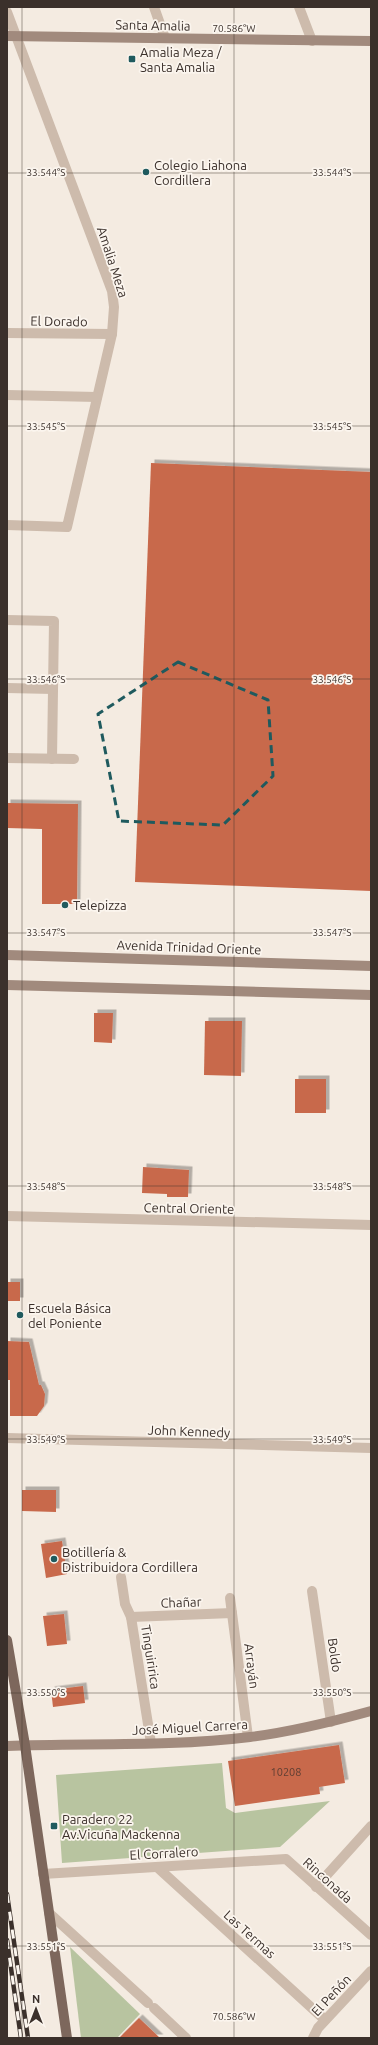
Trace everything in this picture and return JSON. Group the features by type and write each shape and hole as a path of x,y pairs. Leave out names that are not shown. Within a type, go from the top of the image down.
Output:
{"main road":[{"path":"7,1640 25,1745 67,2038"}],"street":[{"path":"154,7 166,38"},
{"path":"299,7 312,40"},
{"name":"Amalia Meza","path":"7,12 12,36 112,291 114,307 112,334 67,527 7,525"},
{"name":"Santa Amalia","path":"12,36 371,41"},
{"name":"El Dorado","path":"7,333 112,334"},
{"path":"7,395 97,398"},
{"path":"7,620 54,621 52,759"},
{"path":"7,688 53,689"},
{"path":"7,758 74,759"},
{"name":"Avenida Trinidad Oriente","path":"7,955 371,966"},
{"path":"7,985 371,995"},
{"name":"Central Oriente","path":"7,1216 371,1225"},
{"name":"John Kennedy","path":"7,1438 371,1448"},
{"name":"Tinguiririca","path":"121,1577 125,1604 131,1617 152,1743"},
{"name":"Boldo","path":"312,1592 331,1722"},
{"name":"Arrayán","path":"230,1598 248,1737"},
{"name":"Chañar","path":"131,1617 232,1614"},
{"name":"José Miguel Carrera","path":"7,1746 152,1743 248,1737 305,1728 371,1711"},
{"path":"316,1887 371,1826"},
{"name":"El Corralero","path":"44,1874 286,1859"},
{"name":"Rinconada","path":"286,1859 371,1935"},
{"name":"Las Termas","path":"157,1867 325,2020"},
{"path":"49,1913 186,2038"},
{"name":"El Peñón","path":"313,2038 315,2032 325,2020 371,1971"}],"highlighted area":[{"path":"178,662 268,700 273,776 223,825 119,821 98,714"}],"green space":[{"path":"222,1763 226,1808 235,1813 330,1801 280,1847 62,1863 56,1775"},
{"path":"70,1947 140,2014 117,2038 81,2038"}],"building":[{"path":"151,463 371,472 371,891 135,882"},
{"path":"7,803 78,804 77,904 42,904 42,829 7,828"},
{"path":"94,1013 113,1013 112,1043 94,1042"},
{"path":"205,1021 242,1021 241,1076 204,1075"},
{"path":"295,1079 326,1079 326,1113 295,1113"},
{"path":"143,1167 189,1170 188,1197 167,1197 167,1194 142,1193"},
{"path":"7,1282 20,1282 20,1301 7,1301"},
{"path":"7,1341 29,1342 39,1385 41,1385 45,1394 44,1406 37,1416 10,1416 10,1380 7,1380"},
{"path":"22,1490 56,1490 56,1512 22,1511"},
{"name":"Botillería & Distribuidora Cordillera","path":"62,1541 67,1574 46,1578 41,1544"},
{"path":"64,1614 67,1644 47,1646 43,1616"},
{"path":"83,1686 85,1703 53,1707 51,1690"},
{"path":"339,1745 345,1783 319,1787 320,1794 235,1806 228,1761"},
{"path":"139,2018 160,2038 119,2038"}],"railway":[{"path":"7,1894 28,2038"},
{"path":"7,1940 21,2038"}],"place":[{"name":"Amalia Meza / Santa Amalia","path":"132,59"},
{"name":"Colegio Liahona Cordillera","path":"146,172"},
{"name":"Telepizza","path":"65,905"},
{"name":"Escuela Básica del Poniente","path":"20,1315"},
{"name":"Botillería & Distribuidora Cordillera","path":"54,1559"},
{"name":"Paradero 22 Av.Vicuña Mackenna","path":"54,1826"}]}
